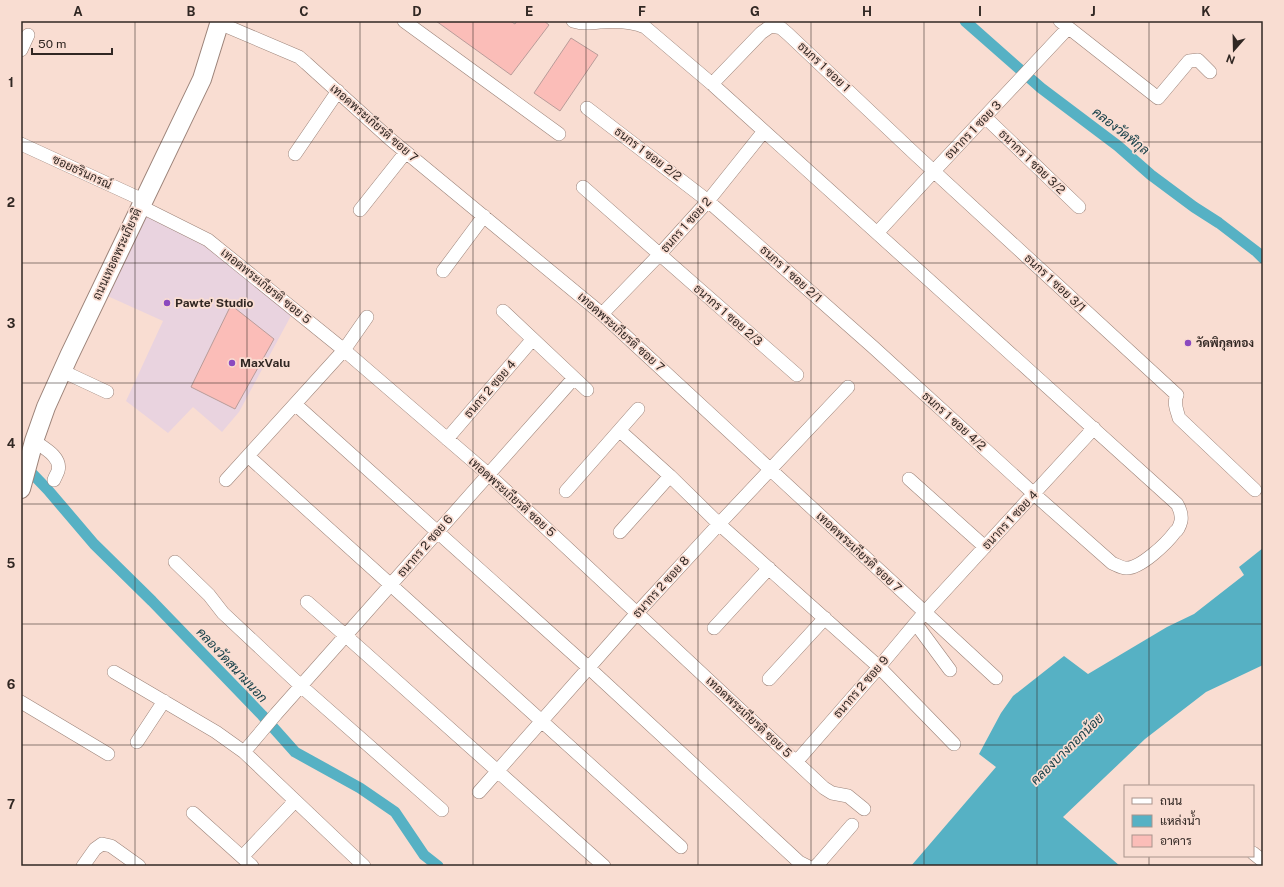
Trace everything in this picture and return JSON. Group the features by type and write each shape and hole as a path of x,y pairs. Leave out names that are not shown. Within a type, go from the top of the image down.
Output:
{"main road":[{"name":"ถนนเทอดพระเกียรติ","path":"22,487 34,441 46,407 202,79 219,22"}],"street":[{"path":"404,21 559,134"},
{"path":"573,21 589,24 623,21 645,27 712,84 878,232 1094,428"},
{"name":"เทอดพระเกียรติ ซอย 7","path":"219,22 299,58 406,152 602,314 996,678"},
{"path":"1064,25 1158,98 1189,61 1198,60 1210,72"},
{"name":"ธนากร 1 ซอย 3","path":"878,232 1029,70 1064,25"},
{"name":"ธนกร 1 ซอย 1","path":"712,84 761,33 771,26 780,28 934,171"},
{"path":"21,50 28,35"},
{"path":"295,154 338,91"},
{"name":"ธนกร 1 ซอย 2/2","path":"587,108 708,201"},
{"name":"ธนากร 1 ซอย 3/2","path":"985,117 1079,207"},
{"name":"ธนกร 1 ซอย 2","path":"602,314 659,255 708,201 764,131"},
{"name":"ซอยธรินกรณ์","path":"21,144 142,203"},
{"path":"360,210 406,152"},
{"name":"ธนกร 1 ซอย 3/1","path":"934,171 1177,395 1175,399 1175,406 1179,418 1255,490"},
{"name":"ธนากร 1 ซอย 2/3","path":"583,187 797,375"},
{"name":"ธนกร 1 ซอย 2/1","path":"708,201 873,347"},
{"name":"เทอดพระเกียรติ ซอย 5","path":"142,203 208,240 228,254 344,350 488,474 797,761 824,788 832,793 848,796 864,809"},
{"path":"443,271 484,216"},
{"path":"503,311 532,340 587,390"},
{"path":"226,480 344,350 367,317"},
{"name":"ธนกร 2 ซอย 4","path":"447,438 532,340"},
{"name":"ธนกร 1 ซอย 4/2","path":"873,347 1034,494 1112,562 1121,568 1136,566 1145,561 1177,531 1181,520 1181,511 1177,504 1094,428"},
{"path":"62,371 107,392"},
{"name":"ธนากร 2 ซอย 6","path":"244,752 574,378"},
{"name":"ธนากร 2 ซอย 8","path":"479,792 638,613 770,468 848,387"},
{"path":"295,404 589,668 799,862 806,866"},
{"path":"566,491 638,409"},
{"name":"ธนากร 1 ซอย 4","path":"925,612 1094,428"},
{"path":"620,431 670,476 719,524 879,667 954,744"},
{"path":"34,441 52,453 59,465 58,472 54,480"},
{"path":"248,456 390,586 542,720 681,847"},
{"path":"620,532 670,476"},
{"path":"909,479 985,547"},
{"path":"175,562 209,595 223,613 301,686 442,810"},
{"path":"714,628 769,568"},
{"path":"307,602 604,866"},
{"name":"ธนากร 2 ซอย 9","path":"797,761 925,612"},
{"path":"769,678 825,618"},
{"path":"916,624 950,670"},
{"path":"114,672 216,732 244,752 364,866"},
{"path":"21,702 108,754"},
{"path":"137,742 164,702"},
{"path":"242,857 294,801"},
{"path":"193,813 252,866"},
{"path":"816,866 852,824"},
{"path":"83,866 94,849 102,844 111,846 139,866"},
{"path":"1254,854 1263,861"}],"shaded area":[{"path":"143,211 207,242 293,312 239,412 222,432 193,407 168,433 126,401 163,321 103,294"}],"water":[{"name":"คลองบางกอกน้อย","path":"1263,548 1263,665 1206,692 1145,739 1063,817 1120,866 911,866 996,767 979,754 1001,713 1013,696 1064,656 1088,674 1167,627 1194,614 1244,575 1239,567"}],"building":[{"path":"436,21 510,21 515,24 517,21 544,21 549,25 511,75"},
{"path":"571,38 598,55 560,111 534,93"},
{"name":"MaxValu","path":"231,305 274,339 235,409 191,387"}],"waterway":[{"name":"คลองวัดพิกุล","path":"965,21 1041,88 1118,146 1151,175 1194,207 1219,223 1263,258"},
{"name":"คลองวัดสนามนอก","path":"24,465 48,490 94,544 152,601 262,715 295,752 360,788 395,812 424,855 438,866"}],"place":[{"name":"Pawte' Studio","path":"167,303"},
{"name":"วัดพิกุลทอง","path":"1188,343"},
{"name":"MaxValu","path":"232,363"}]}
